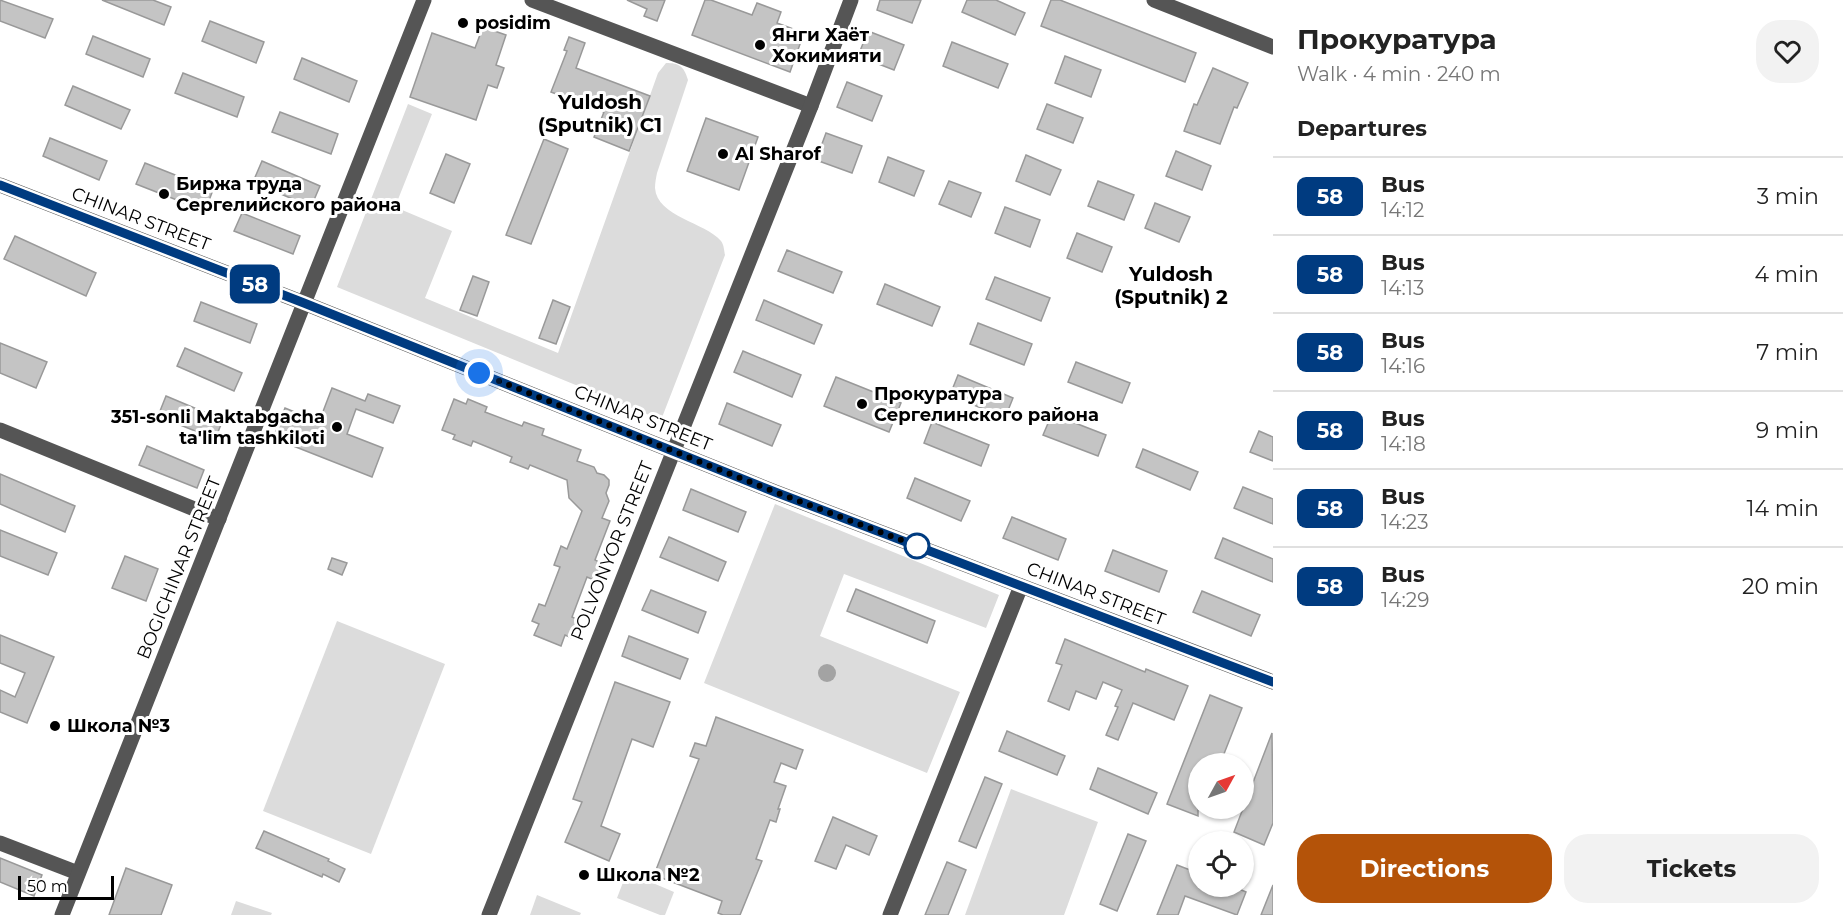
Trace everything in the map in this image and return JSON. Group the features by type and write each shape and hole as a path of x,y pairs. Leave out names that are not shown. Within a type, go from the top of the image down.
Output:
{"street":[{"name":"BOGICHINAR STREET","path":"62,915 424,0"},
{"path":"532,0 811,105"},
{"name":"POLVONYOR STREET","path":"489,915 851,0"},
{"path":"1154,0 1273,47"},
{"name":"CHINAR STREET","path":"0,185 304,303 775,492 1273,682"},
{"path":"0,430 219,519"},
{"path":"890,915 1022,586"},
{"path":"0,843 78,873"}],"shaded area":[{"path":"666,63 680,66 685,71 688,80 657,173 655,188 658,198 673,213 714,234 722,243 725,255 661,420 337,287 408,104 432,114 395,207 452,231 425,298 558,353 658,73"},
{"path":"775,504 999,595 986,628 844,574 820,636 960,692 927,773 704,683"},
{"path":"337,621 445,664 371,854 263,811"},
{"path":"827,664 833,667 836,673 833,679 827,682 821,679 818,673 821,667"},
{"path":"1011,789 1098,822 1064,915 965,915"},
{"path":"627,872 674,892 665,915 617,898"},
{"path":"537,895 581,913 580,915 530,915"},
{"path":"236,901 272,913 271,915 231,915"}],"building":[{"path":"0,0 53,19 45,38 0,21"},
{"path":"102,0 153,0 171,7 164,25"},
{"path":"627,0 665,0 657,21 644,16 647,9"},
{"name":"Янги Хаёт Хокимияти","path":"705,0 711,0 752,15 757,3 781,12 777,23 804,33 790,72 692,35"},
{"path":"880,0 921,0 912,23 877,10"},
{"path":"967,0 996,0 1025,13 1015,35 962,12"},
{"path":"1051,0 1060,0 1196,53 1185,82 1041,26"},
{"path":"210,21 264,42 256,63 202,41"},
{"path":"483,27 506,35 496,65 504,68 497,88 488,85 476,120 410,97 432,33 475,48"},
{"path":"868,31 904,45 894,70 858,56"},
{"path":"93,36 150,59 143,77 86,54"},
{"path":"569,37 585,43 576,68 650,96 629,151 594,137 604,112 551,92 567,51 564,50"},
{"path":"952,42 1008,64 998,88 943,66"},
{"path":"1065,56 1101,70 1091,97 1055,83"},
{"path":"302,58 357,81 349,102 294,79"},
{"path":"1213,68 1248,83 1237,108 1234,107 1220,144 1184,131 1194,104 1197,105"},
{"path":"183,73 244,97 237,117 175,93"},
{"path":"847,82 882,96 872,121 837,107"},
{"path":"73,86 130,110 121,129 65,105"},
{"path":"1047,104 1083,118 1073,143 1037,129"},
{"path":"280,112 338,134 331,154 272,132"},
{"path":"706,118 758,137 739,190 687,171"},
{"path":"826,133 862,146 852,173 816,160"},
{"path":"50,138 107,161 99,180 43,156"},
{"path":"544,139 568,149 531,244 506,235"},
{"path":"1176,151 1211,166 1202,190 1166,176"},
{"path":"446,154 470,164 454,203 430,193"},
{"path":"1026,155 1061,170 1050,195 1016,181"},
{"path":"888,157 924,171 914,196 879,182"},
{"path":"262,161 320,186 311,207 253,182"},
{"path":"145,163 213,190 205,211 136,184"},
{"path":"949,181 981,193 971,217 939,204"},
{"path":"1098,181 1134,195 1124,220 1088,206"},
{"path":"1155,203 1190,217 1179,242 1145,228"},
{"path":"1005,207 1040,220 1030,247 995,233"},
{"path":"242,213 300,236 293,254 234,231"},
{"path":"1077,233 1112,247 1102,272 1067,258"},
{"path":"15,236 96,273 86,296 4,259"},
{"path":"787,250 842,272 833,293 778,271"},
{"path":"473,276 489,282 477,316 460,310"},
{"path":"995,277 1050,298 1041,321 986,299"},
{"path":"885,284 940,307 932,326 877,304"},
{"path":"553,300 570,307 556,344 539,338"},
{"path":"764,300 822,325 814,344 756,320"},
{"path":"201,302 257,324 250,343 194,321"},
{"path":"978,323 1032,344 1024,365 970,344"},
{"path":"0,343 47,362 36,388 0,373"},
{"path":"185,348 242,373 234,391 177,366"},
{"path":"743,351 801,375 792,397 734,372"},
{"path":"1076,362 1130,383 1122,403 1068,382"},
{"path":"958,375 1013,398 1005,418 950,395"},
{"name":"Прокуратура Сергелинского района","path":"836,377 901,403 889,432 824,406"},
{"path":"332,388 365,401 368,394 400,406 393,423 356,409 347,434 383,448 372,477 273,438 285,408 319,422"},
{"path":"166,396 223,420 215,439 158,416"},
{"path":"454,399 466,404 468,399 487,407 485,412 522,426 524,422 544,429 542,435 581,450 577,461 594,467 597,473 609,480 606,493 609,501 602,518 610,521 595,560 601,563 594,580 587,577 572,617 579,620 572,638 565,635 561,646 534,635 539,624 532,621 539,604 545,606 560,567 554,565 561,546 567,549 582,511 569,498 567,480 530,465 528,469 510,462 512,457 473,441 471,446 453,439 455,435 442,430"},
{"path":"727,403 781,425 772,446 719,424"},
{"path":"1052,414 1106,435 1098,456 1043,435"},
{"path":"932,422 989,445 981,466 924,443"},
{"path":"1259,431 1273,437 1273,461 1250,452"},
{"path":"147,446 204,470 197,488 139,465"},
{"path":"1143,449 1198,472 1190,490 1136,467"},
{"path":"0,474 75,506 65,532 0,504"},
{"path":"915,478 970,501 961,521 907,498"},
{"path":"1243,487 1273,499 1273,524 1234,508"},
{"path":"691,489 746,512 738,532 683,510"},
{"path":"1012,517 1066,539 1058,560 1003,538"},
{"path":"0,530 57,553 48,575 0,556"},
{"path":"669,537 726,562 718,581 660,557"},
{"path":"1223,538 1273,559 1273,582 1215,558"},
{"path":"1113,550 1167,571 1159,592 1105,571"},
{"path":"125,556 158,569 146,601 112,588"},
{"path":"332,558 347,563 342,575 328,569"},
{"path":"856,589 935,621 927,643 847,611"},
{"path":"651,590 706,612 698,633 642,610"},
{"path":"1202,591 1260,615 1251,636 1193,612"},
{"path":"0,635 54,657 27,723 0,712 0,690 15,697 25,673 0,663"},
{"path":"629,636 688,659 680,679 622,656"},
{"path":"1065,639 1145,672 1146,669 1188,686 1174,720 1133,703 1118,740 1106,735 1118,707 1115,706 1122,690 1103,682 1096,699 1076,691 1069,710 1048,701 1062,665 1056,663"},
{"path":"615,682 670,702 653,747 632,739 601,826 620,834 609,861 565,842 582,802 573,799"},
{"path":"1210,695 1242,708 1224,753 1188,753 1188,812 1167,804"},
{"path":"716,717 803,750 796,769 781,763 774,782 786,786 778,809 780,809 776,822 770,820 756,859 762,861 740,915 718,913 722,901 654,875 699,759 690,756 695,743 706,746"},
{"path":"1007,731 1065,756 1057,775 999,751"},
{"path":"1272,733 1273,823 1264,845 1254,841 1254,831 1234,831 1239,819 1254,819 1254,780"},
{"path":"1098,768 1157,793 1148,814 1090,789"},
{"path":"985,777 1002,784 976,848 959,841"},
{"path":"833,817 877,836 869,855 846,845 836,869 815,861"},
{"path":"264,831 329,859 328,861 345,869 339,882 323,874 322,877 256,848"},
{"path":"1128,834 1146,841 1117,911 1100,904"},
{"path":"0,858 42,875 34,896 0,882"},
{"path":"947,862 966,870 948,915 925,915"},
{"path":"1177,865 1188,869 1188,897 1244,897 1237,915 1185,896 1178,915 1157,915"},
{"path":"126,868 172,885 161,915 109,915"},
{"path":"1273,885 1273,915 1261,915"}],"bus line":[{"name":"58","path":"0,185 304,303 775,492 1273,682"}],"place":[{"name":"posidim","path":"463,23"},
{"name":"Янги Хаёт Хокимияти","path":"760,45"},
{"name":"Al Sharof","path":"723,154"},
{"name":"Биржа труда Сергелийского района","path":"164,194"},
{"name":"Прокуратура Сергелинского района","path":"862,404"},
{"name":"351-sonli Maktabgacha ta'lim tashkiloti","path":"337,427"},
{"name":"Школа №3","path":"55,726"},
{"name":"Школа №2","path":"584,875"}],"district":[{"name":"Yuldosh (Sputnik) C1","path":"600,114"},
{"name":"Yuldosh (Sputnik) 2","path":"1171,286"}],"route":[{"path":"479,373 775,492 917,546"}]}
